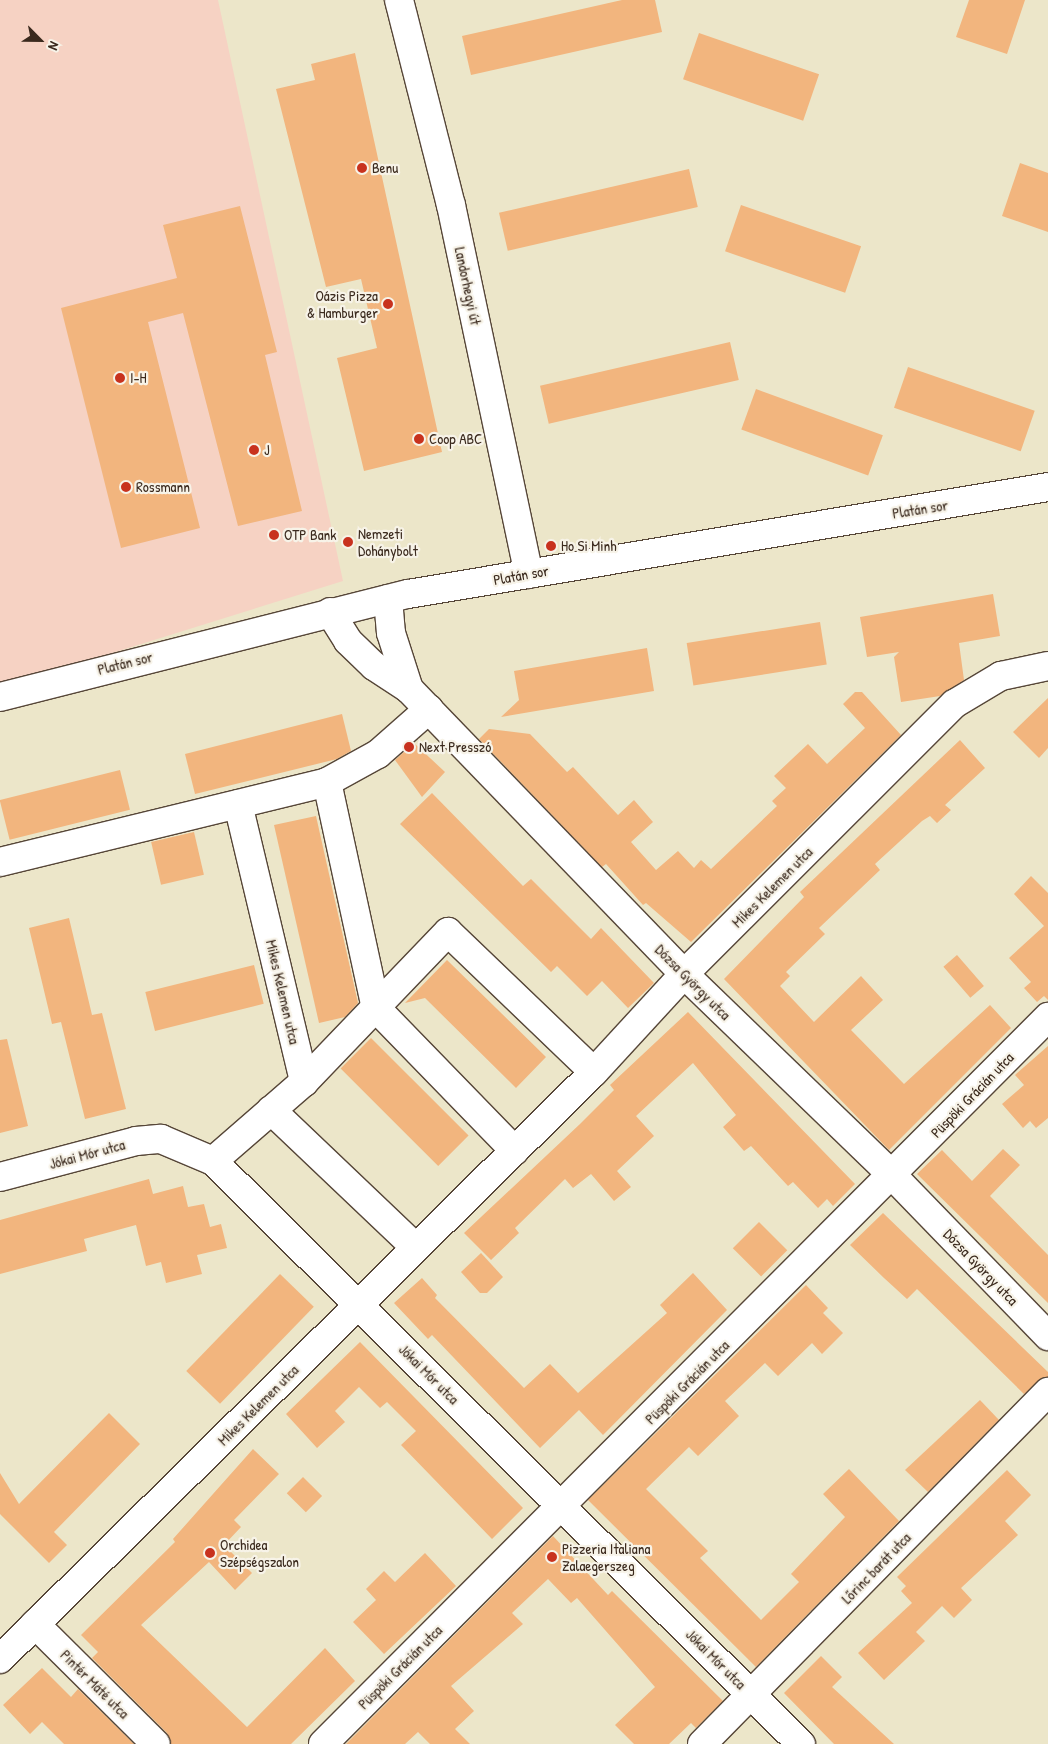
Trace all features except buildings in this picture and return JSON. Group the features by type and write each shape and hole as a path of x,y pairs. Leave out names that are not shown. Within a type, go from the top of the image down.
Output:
{"street":[{"name":"Landorhegyi út","path":"399,0 451,205 529,574"},
{"name":"Platán sor","path":"0,696 388,599 1048,487"},
{"name":"Dózsa György utca","path":"388,599 391,633 410,689 684,974 893,1176 1048,1336"},
{"path":"330,612 348,641 374,666 410,689"},
{"name":"Mikes Kelemen utca","path":"0,1659 594,1072 684,974 954,704 1001,676 1048,666"},
{"path":"0,862 327,782 378,754 429,709"},
{"path":"327,782 376,1008 515,1151"},
{"name":"Mikes Kelemen utca","path":"238,804 304,1082"},
{"path":"213,1162 304,1082 448,932 594,1072"},
{"name":"Püspöki Grácián utca","path":"323,1744 893,1176 1048,1017"},
{"path":"271,1110 415,1247"},
{"name":"Jókai Mór utca","path":"0,1177 136,1141 161,1139 213,1162 801,1744"},
{"name":"Lőrinc barát utca","path":"702,1744 1048,1392"},
{"name":"Pintér Máté utca","path":"35,1624 156,1744"}],"shaded area":[{"path":"0,0 218,0 343,581 0,688"}],"place":[{"name":"Benu","path":"362,168"},
{"name":"Oázis Pizza & Hamburger","path":"388,304"},
{"name":"I-H","path":"120,378"},
{"name":"Coop ABC","path":"419,439"},
{"name":"J","path":"254,450"},
{"name":"Rossmann","path":"126,487"},
{"name":"OTP Bank","path":"274,535"},
{"name":"Nemzeti Dohánybolt","path":"348,542"},
{"name":"Ho Si Minh","path":"551,546"},
{"name":"Next Presszó","path":"409,747"},
{"name":"Orchidea Szépségszalon","path":"210,1553"},
{"name":"Pizzeria Italiana Zalaegerszeg","path":"552,1557"}]}
